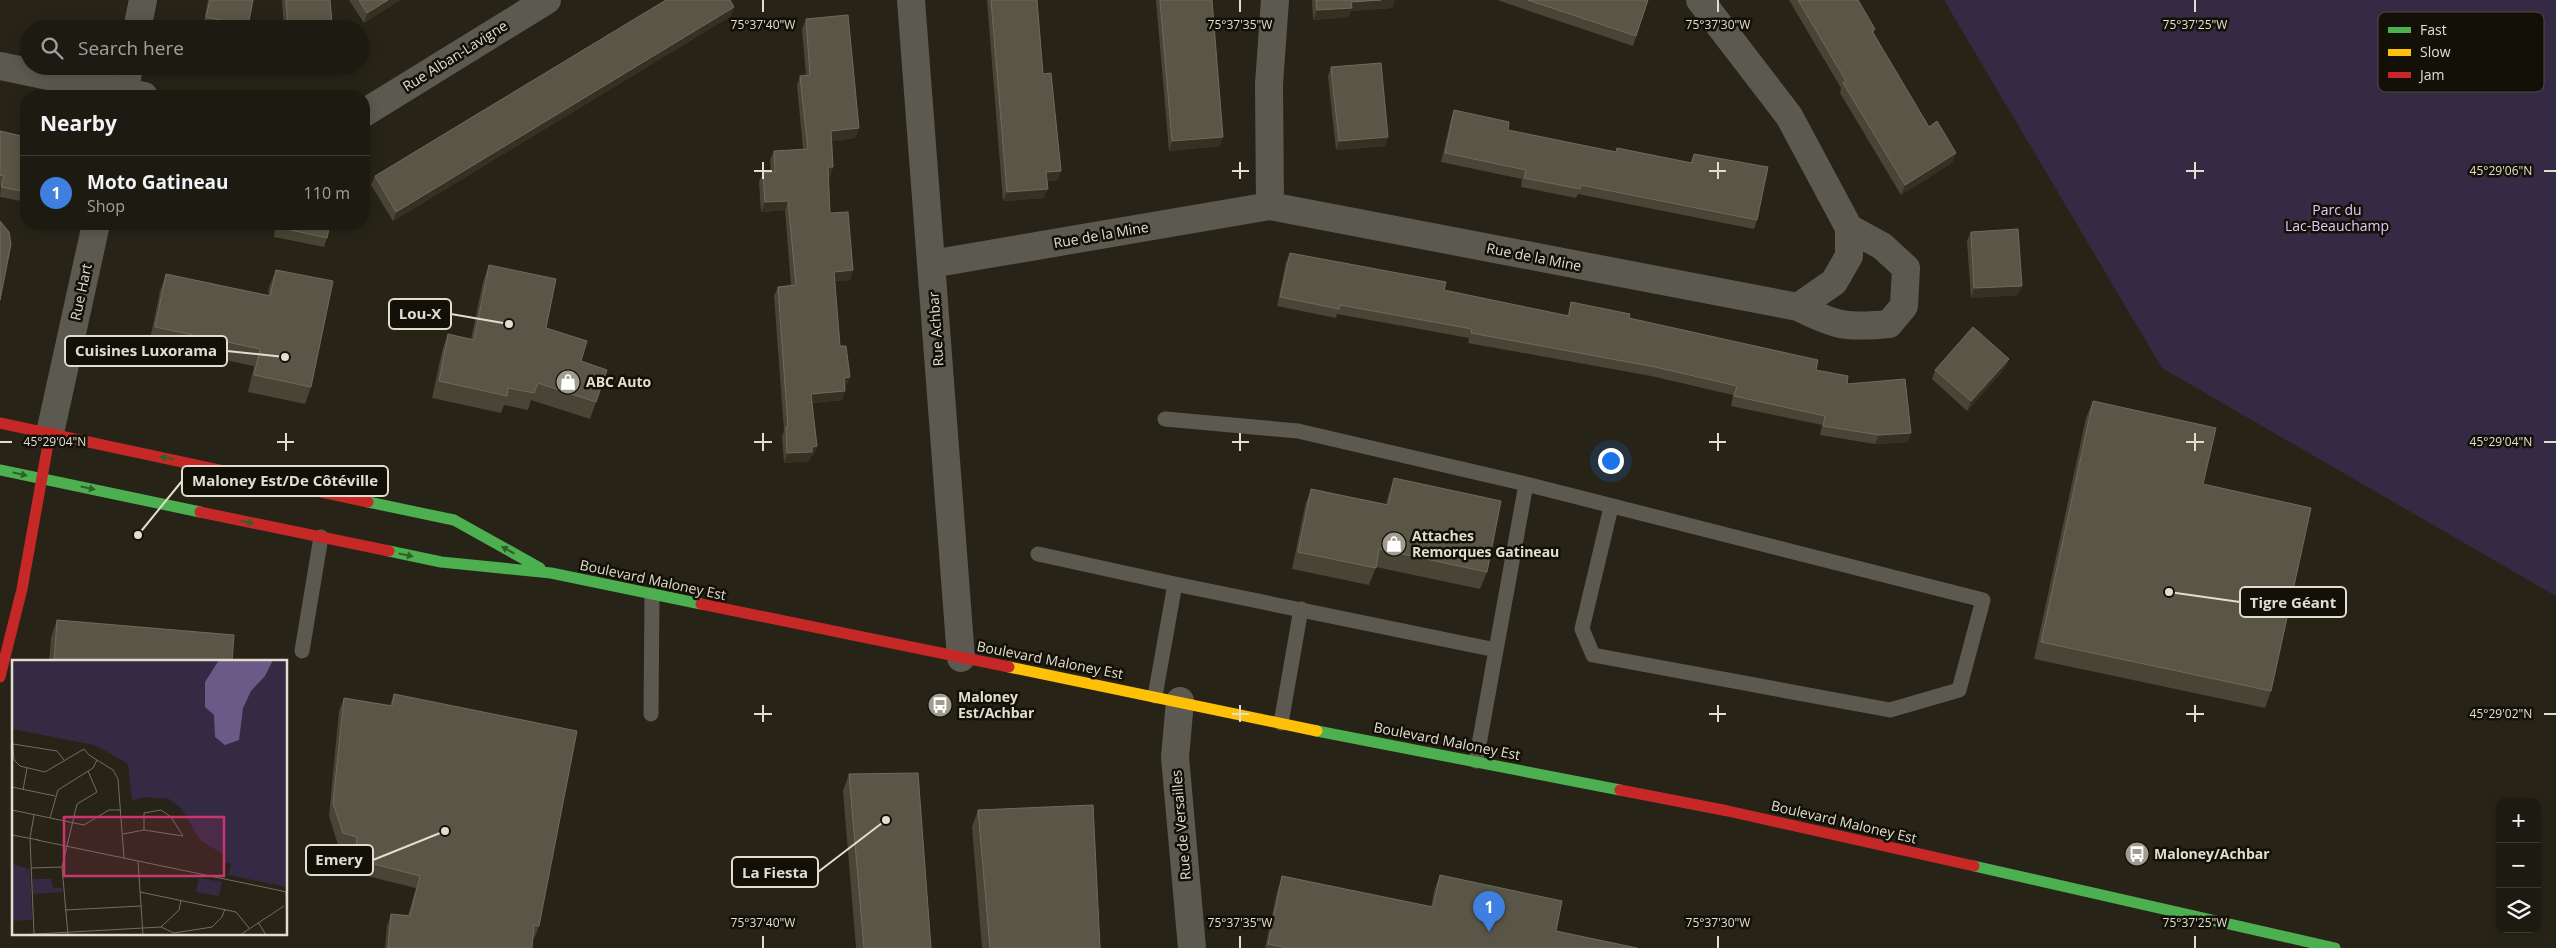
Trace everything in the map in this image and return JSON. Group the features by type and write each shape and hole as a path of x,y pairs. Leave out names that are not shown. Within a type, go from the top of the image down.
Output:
{"main road":[{"name":"Boulevard Maloney Est","path":"0,423 454,520 550,573"},
{"name":"Rue Hart","path":"0,677 22,589 40,478 50,433"},
{"name":"Boulevard Maloney Est","path":"0,470 441,562 550,573 1391,746 1728,811 2336,948"}],"street":[{"path":"139,20 143,0"},
{"name":"Rue Alban-Lavigne","path":"370,109 546,0"},
{"name":"Rue Achbar","path":"911,0 961,658"},
{"path":"1270,206 1269,84 1275,0"},
{"path":"1700,0 1789,116 1849,228 1849,256 1834,282 1798,308"},
{"path":"0,66 20,70"},
{"path":"41,75 108,90"},
{"path":"130,75 131,90"},
{"name":"Rue de la Mine","path":"931,264 1270,206 1798,308 1832,324 1859,326 1889,324 1904,306 1906,268 1882,246 1849,228"},
{"name":"Rue Hart","path":"50,433 95,230"},
{"name":"Rue de Versailles","path":"1167,699 1175,757 1192,948"}],"lane":[{"path":"1165,419 1298,431 1526,484 1982,600 1959,690 1890,710 1593,655 1582,629 1611,507"},
{"path":"1476,761 1526,484"},
{"path":"302,651 321,537"},
{"path":"1038,554 1496,650"},
{"path":"1167,699 1175,584"},
{"path":"651,714 652,595"},
{"path":"1281,723 1301,609"}],"green space":[{"name":"Parc du Lac-Beauchamp","path":"1944,0 2556,0 2556,596 2162,368"}],"building":[{"path":"210,0 253,0 249,20 220,20 206,17"},
{"path":"286,0 330,0 332,20 288,20"},
{"path":"359,0 388,0 367,13"},
{"path":"666,0 730,0 734,7 396,212 375,176"},
{"path":"991,0 1037,0 1043,74 1051,73 1061,171 1046,172 1048,189 1007,192"},
{"path":"1160,0 1212,0 1223,137 1172,141"},
{"path":"1316,0 1381,0 1351,2 1352,8 1317,10"},
{"path":"1528,0 1648,0 1636,36"},
{"path":"1798,0 1858,0 1875,29 1872,31 1929,127 1937,121 1956,153 1905,185 1843,83 1846,81"},
{"path":"848,15 859,128 831,131 833,167 828,167 830,213 848,212 853,270 834,272 840,346 846,346 850,377 844,378 845,391 811,394 817,446 812,447 812,452 787,453 786,427 788,427 778,287 796,285 788,201 765,202 763,173 775,172 774,151 808,149 800,76 810,75 806,19"},
{"path":"1381,63 1388,137 1339,141 1331,67"},
{"path":"1454,110 1509,122 1508,130 1616,152 1617,148 1692,163 1694,154 1768,167 1757,220 1581,185 1580,189 1524,178 1526,170 1445,153"},
{"path":"0,131 20,136 20,191 1,187 4,176 0,175"},
{"path":"0,221 9,232 11,244 0,300"},
{"path":"2018,229 2022,286 1974,288 1971,232"},
{"path":"291,230 329,230 327,238"},
{"path":"1290,253 1446,282 1444,290 1569,316 1571,302 1630,314 1629,318 1818,360 1816,370 1848,376 1847,384 1905,379 1911,433 1879,435 1823,426 1825,416 1734,396 1737,386 1655,367 1471,333 1472,329 1340,305 1339,309 1280,297"},
{"path":"489,265 556,279 546,328 587,341 581,361 607,370 596,402 538,383 534,393 508,388 507,396 439,381 448,334 474,340"},
{"path":"276,270 333,281 311,387 254,375 260,349 155,327 166,274 270,296"},
{"path":"1973,327 2009,359 1971,401 1935,370"},
{"path":"2093,401 2216,428 2203,484 2311,508 2271,691 2041,642"},
{"name":"Attaches Remorques Gatineau","path":"1394,478 1501,501 1487,572 1379,549 1376,568 1298,552 1311,489 1388,505"},
{"path":"57,620 234,635 232,660 54,660"},
{"path":"394,694 577,731 539,926 534,925 532,948 388,948 391,914 410,916 420,876 355,859 357,837 343,833 333,803 344,698 392,706"},
{"path":"918,773 931,948 864,948 849,774"},
{"path":"1093,805 1100,948 990,948 978,810"},
{"path":"1440,875 1562,901 1556,931 1637,948 1283,948 1268,944 1282,876 1433,907"}],"traffic: fast":[{"path":"0,470 200,512"},
{"path":"368,502 454,520 540,568"},
{"path":"389,551 441,562 551,573 701,604"},
{"path":"1317,731 1620,790"},
{"path":"1974,866 2335,948"}],"traffic: slow":[{"path":"1009,667 1317,731"}],"traffic: jam":[{"path":"0,423 368,502"},
{"path":"0,677 22,589 50,433"},
{"path":"200,512 389,551"},
{"path":"701,604 1009,667"},
{"path":"1620,790 1728,811 1974,866"}],"place":[{"name":"Lou-X","path":"509,324"},
{"name":"Cuisines Luxorama","path":"285,357"},
{"name":"ABC Auto","path":"568,382"},
{"name":"Maloney Est/De Côtéville","path":"138,535"},
{"name":"Attaches Remorques Gatineau","path":"1394,544"},
{"name":"Tigre Géant","path":"2169,592"},
{"name":"Maloney Est/Achbar","path":"940,705"},
{"name":"La Fiesta","path":"886,820"},
{"name":"Emery","path":"445,831"},
{"name":"Maloney/Achbar","path":"2137,854"},
{"name":"Moto Gatineau","path":"1489,932"}]}
